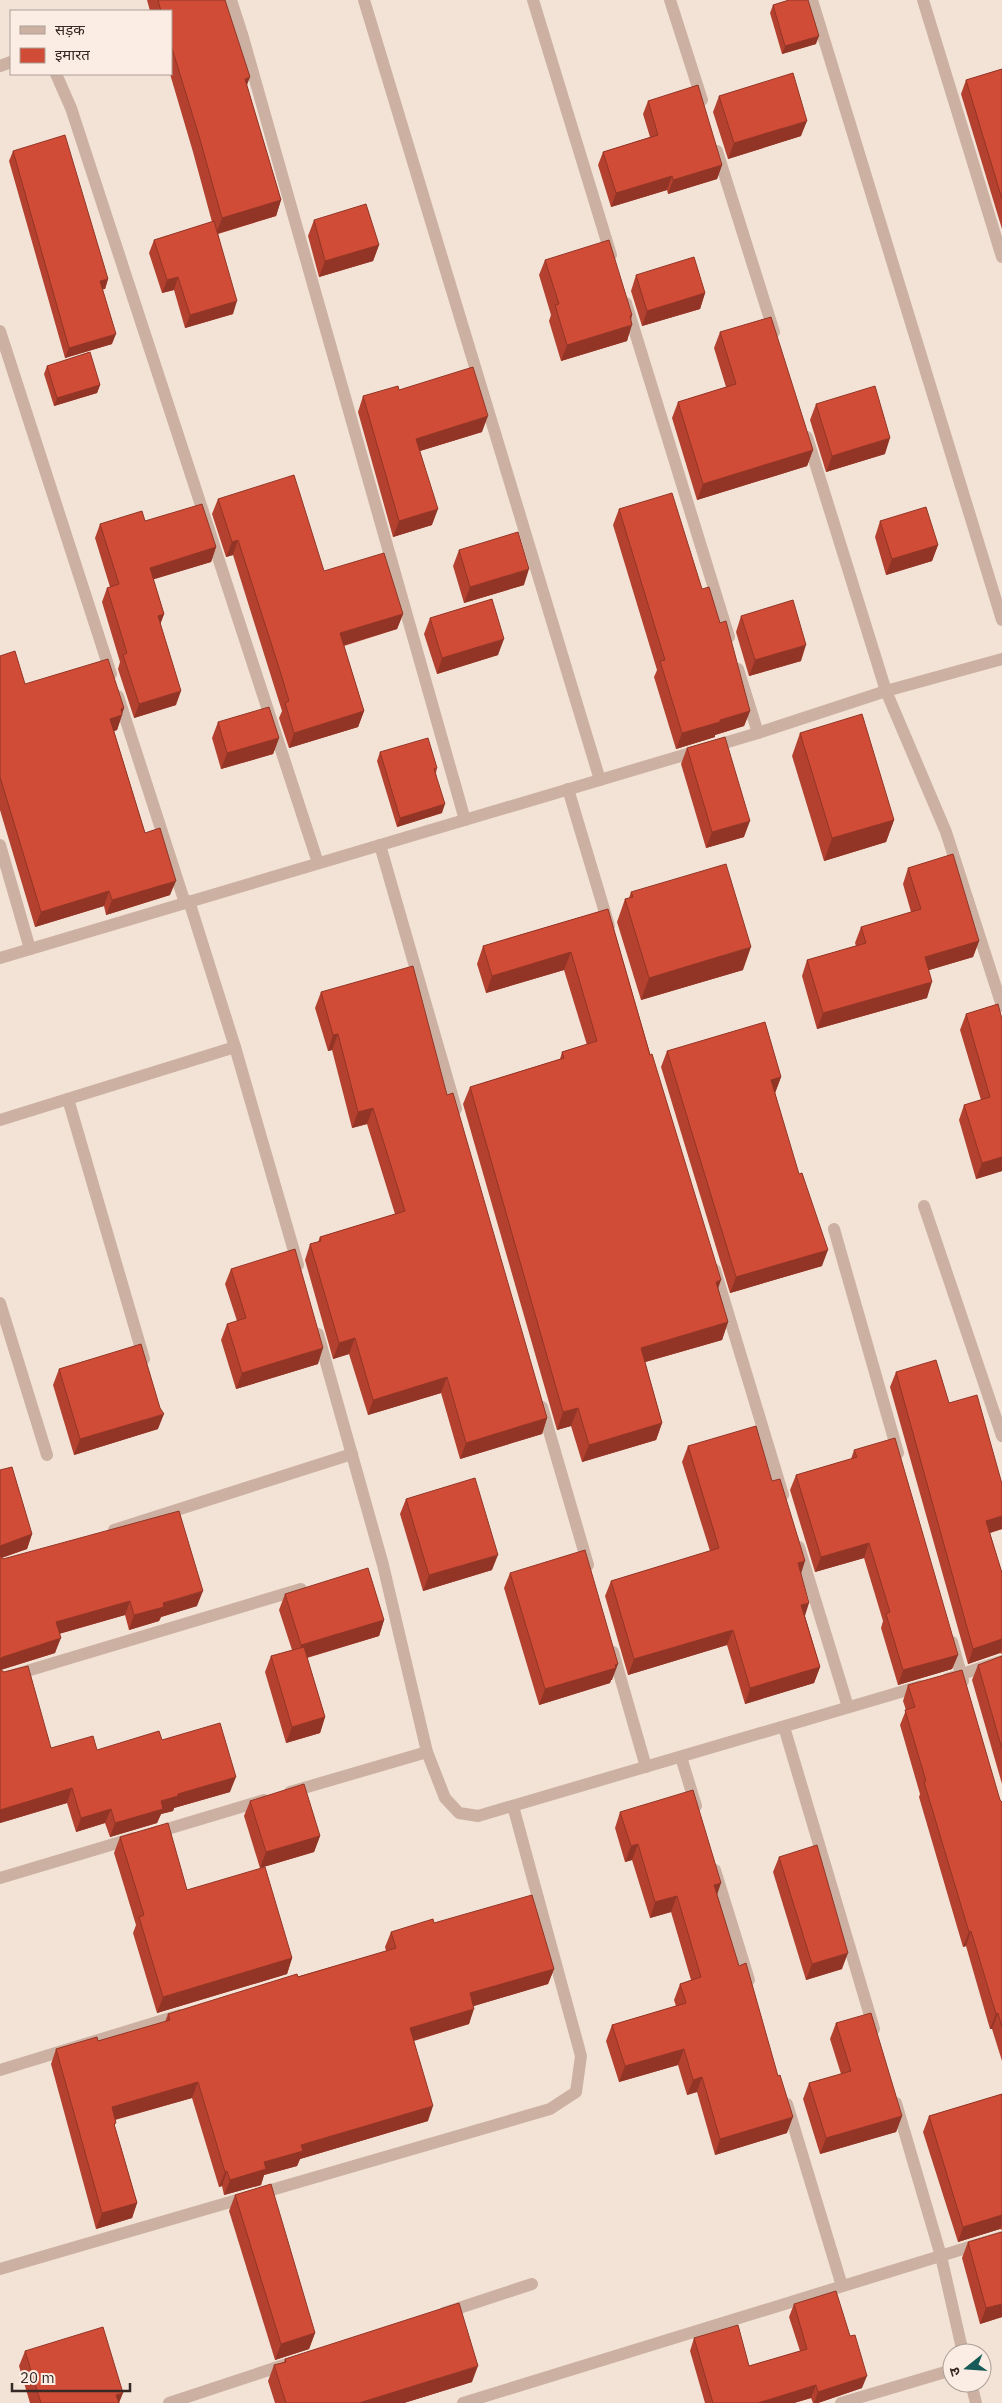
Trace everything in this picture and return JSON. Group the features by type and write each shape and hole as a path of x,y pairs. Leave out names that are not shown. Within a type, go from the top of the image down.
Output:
{"street":[{"path":"231,0 465,820"},
{"path":"364,0 600,780"},
{"path":"533,0 615,266"},
{"path":"670,0 706,114"},
{"path":"812,0 1002,620"},
{"path":"923,0 1002,257"},
{"path":"56,75 71,108 318,863"},
{"path":"714,142 777,341"},
{"path":"623,295 758,733"},
{"path":"0,331 235,1047 301,1274"},
{"path":"803,426 886,692 946,832 1002,1006"},
{"path":"0,958 758,733 886,692 1002,659"},
{"path":"568,789 615,942"},
{"path":"0,845 30,949"},
{"path":"380,845 460,1123"},
{"path":"0,1120 235,1047"},
{"path":"68,1099 148,1374"},
{"path":"924,1206 1002,1436"},
{"path":"834,1229 902,1466"},
{"path":"711,1258 787,1507"},
{"path":"0,1303 46,1455"},
{"path":"314,1322 352,1454 378,1566 427,1752 445,1798 459,1813 478,1816 962,1675 1002,1661"},
{"path":"538,1392 591,1575"},
{"path":"105,1533 352,1454"},
{"path":"796,1535 848,1707"},
{"path":"0,1679 316,1585"},
{"path":"948,1627 967,1693"},
{"path":"610,1642 646,1767"},
{"path":"784,1727 876,2038"},
{"path":"0,1878 427,1752"},
{"path":"681,1757 701,1823"},
{"path":"0,2269 550,2109 576,2092 581,2056 513,1806"},
{"path":"712,1861 753,1993"},
{"path":"0,2070 191,2011"},
{"path":"782,2088 842,2286"},
{"path":"894,2095 941,2256 961,2343"},
{"path":"463,2403 1002,2237"},
{"path":"430,2317 532,2284"},
{"path":"170,2403 300,2360"},
{"path":"842,2403 942,2373"}],"building":[{"path":"158,0 225,0 250,77 245,79 281,200 222,218 172,48 172,10 161,10"},
{"path":"789,0 808,0 819,36 785,46 773,5"},
{"path":"1002,69 1002,199 966,80"},
{"path":"793,73 807,121 734,143 719,96"},
{"path":"698,85 722,165 673,180 672,176 616,193 603,152 658,135 648,101"},
{"path":"65,135 108,279 100,281 116,334 69,348 13,151"},
{"path":"366,204 379,245 325,261 314,220"},
{"path":"214,221 237,301 190,315 178,277 167,280 154,240"},
{"path":"609,240 632,315 630,316 632,325 567,345 555,305 559,304 545,260"},
{"path":"694,257 705,293 647,311 636,275"},
{"path":"771,317 813,450 703,484 678,402 736,384 720,332"},
{"path":"90,352 100,385 57,398 47,366"},
{"path":"473,367 488,416 416,439 438,509 399,521 363,396 398,386 399,390"},
{"path":"875,386 890,438 832,456 816,404"},
{"path":"294,475 324,571 384,553 403,614 340,633 364,711 294,733 285,703 289,701 238,540 232,542 218,499"},
{"path":"672,493 702,589 709,587 720,623 726,621 750,711 682,733 660,661 665,660 619,509"},
{"path":"202,504 216,547 150,568 164,614 158,616 181,691 139,704 123,655 127,653 107,588 119,584 100,524 142,511 145,521"},
{"path":"926,507 938,545 892,559 880,521"},
{"path":"518,532 529,569 470,587 459,550"},
{"path":"492,599 504,639 442,658 430,618"},
{"path":"793,600 806,645 755,660 741,616"},
{"path":"15,651 25,684 108,659 124,708 121,709 122,715 110,719 145,833 160,828 176,881 112,900 109,891 41,912 0,777 0,656"},
{"path":"269,707 279,738 227,753 218,722"},
{"path":"862,714 894,820 832,838 800,733"},
{"path":"725,737 750,821 712,832 687,748"},
{"path":"428,738 437,768 434,769 445,804 400,818 380,752"},
{"path":"953,854 979,941 925,957 932,982 823,1013 807,960 866,943 861,927 921,909 908,868"},
{"path":"726,864 751,947 649,978 625,899 633,897 631,892"},
{"path":"608,909 650,1055 652,1054 721,1280 716,1282 728,1322 641,1348 662,1423 589,1445 578,1408 563,1412 470,1087 564,1058 562,1052 597,1041 571,952 492,976 483,946"},
{"path":"413,966 447,1095 453,1093 547,1418 466,1443 447,1377 373,1400 355,1338 339,1343 310,1244 321,1241 320,1237 405,1211 373,1108 358,1112 338,1034 333,1035 321,992"},
{"path":"998,1004 1002,1019 1002,1157 982,1163 964,1105 990,1097 966,1014"},
{"path":"765,1022 781,1077 771,1080 799,1174 802,1173 828,1250 736,1277 667,1051"},
{"path":"295,1249 323,1348 242,1373 227,1324 246,1318 231,1269"},
{"path":"141,1344 160,1408 164,1414 80,1439 59,1369"},
{"path":"936,1360 949,1403 977,1395 1002,1484 1002,1516 986,1521 1002,1573 1002,1639 973,1649 896,1372"},
{"path":"756,1426 772,1481 780,1479 805,1561 798,1563 809,1603 801,1605 820,1667 750,1688 733,1630 634,1659 611,1581 719,1548 688,1446"},
{"path":"895,1438 958,1655 903,1670 886,1614 890,1612 869,1543 821,1557 796,1475 857,1457 854,1450"},
{"path":"12,1467 32,1534 0,1546 0,1470"},
{"path":"475,1478 498,1555 429,1575 406,1499"},
{"path":"179,1511 203,1591 163,1603 164,1607 134,1615 130,1601 56,1622 61,1638 0,1659 0,1556 3,1559"},
{"path":"585,1550 618,1664 615,1665 616,1668 545,1689 510,1573"},
{"path":"368,1568 384,1620 301,1645 285,1594"},
{"path":"304,1647 325,1717 292,1727 271,1656"},
{"path":"1002,1656 1002,1749 978,1665"},
{"path":"28,1666 51,1748 93,1736 97,1750 159,1731 162,1740 220,1723 236,1777 178,1794 178,1796 161,1801 163,1809 115,1823 111,1809 81,1818 72,1788 0,1810 0,1669 4,1672"},
{"path":"962,1670 1002,1802 1002,2027 998,2013 996,2014 971,1931 969,1932 924,1782 926,1781 905,1710 915,1707 908,1685"},
{"path":"304,1784 320,1836 266,1852 250,1801"},
{"path":"693,1790 721,1883 714,1885 739,1966 746,1963 778,2076 780,2075 793,2117 720,2139 702,2077 693,2080 684,2049 625,2066 612,2025 686,2003 680,1984 701,1977 677,1896 655,1902 638,1844 631,1846 620,1812"},
{"path":"168,1823 187,1890 265,1867 292,1958 163,1997 139,1917 144,1915 120,1837"},
{"path":"817,1845 848,1953 812,1964 779,1857"},
{"path":"532,1895 554,1969 470,1993 474,2009 410,2028 433,2106 301,2145 303,2151 264,2162 266,2169 230,2180 227,2171 225,2172 198,2082 112,2107 116,2123 114,2124 137,2203 102,2213 56,2049 97,2037 98,2041 170,2020 168,2014 297,1974 298,1977 396,1948 391,1932 433,1919 434,1923"},
{"path":"871,2013 902,2116 826,2138 809,2083 851,2071 836,2023"},
{"path":"1002,2094 1002,2215 963,2227 929,2116"},
{"path":"271,2184 315,2333 281,2344 235,2195"},
{"path":"1002,2232 1002,2304 986,2308 968,2242"},
{"path":"836,2291 850,2336 855,2335 867,2376 818,2392 816,2385 758,2403 713,2403 694,2338 738,2325 749,2366 807,2349 794,2304"},
{"path":"459,2303 478,2366 359,2403 286,2403 274,2365 286,2362 285,2359"},
{"path":"103,2327 123,2393 116,2395 119,2403 41,2403 25,2351"}]}
